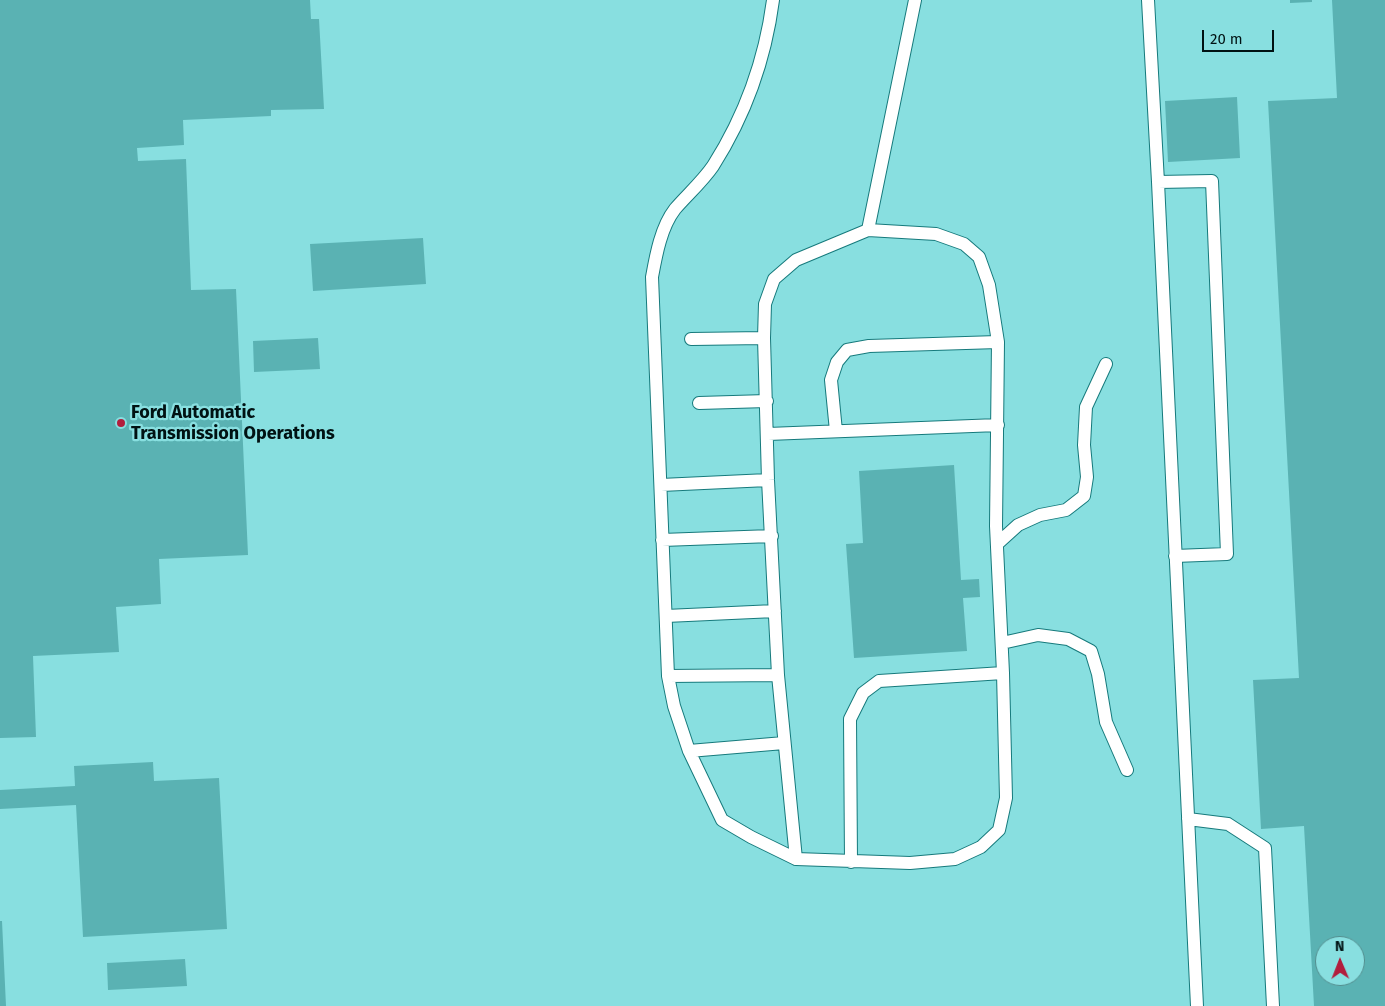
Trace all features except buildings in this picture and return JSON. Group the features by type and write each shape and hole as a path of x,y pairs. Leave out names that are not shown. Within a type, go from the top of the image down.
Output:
{"lane":[{"path":"773,0 769,31 758,74 739,119 712,167 674,211 658,244 652,277 668,676 674,706 690,751 722,820 751,837 796,859 851,862 910,862 955,859 981,847 999,830 1006,798 1002,643 996,544 998,342 989,285 979,257 964,244 936,234 868,230 796,260 774,280 765,304 764,338 768,480 778,676 796,859"},
{"path":"868,230 915,0"},
{"path":"1148,0 1197,1006"},
{"path":"1158,182 1212,181 1227,554 1175,556"},
{"path":"691,339 764,338"},
{"path":"836,431 832,380 837,362 847,350 868,346 998,342"},
{"path":"996,544 1018,525 1040,515 1066,510 1084,496 1087,477 1084,445 1086,407 1106,364"},
{"path":"699,403 767,401"},
{"path":"768,434 998,425"},
{"path":"661,484 768,480"},
{"path":"662,540 772,536"},
{"path":"666,616 776,611"},
{"path":"1002,643 1038,635 1068,639 1091,652 1098,674 1106,722 1127,770"},
{"path":"851,862 850,718 863,693 879,681 1003,673"},
{"path":"668,676 778,676"},
{"path":"690,751 784,743"},
{"path":"1188,819 1228,824 1265,848 1273,1006"}],"place":[{"name":"Ford Automatic Transmission Operations","path":"121,423"}]}
